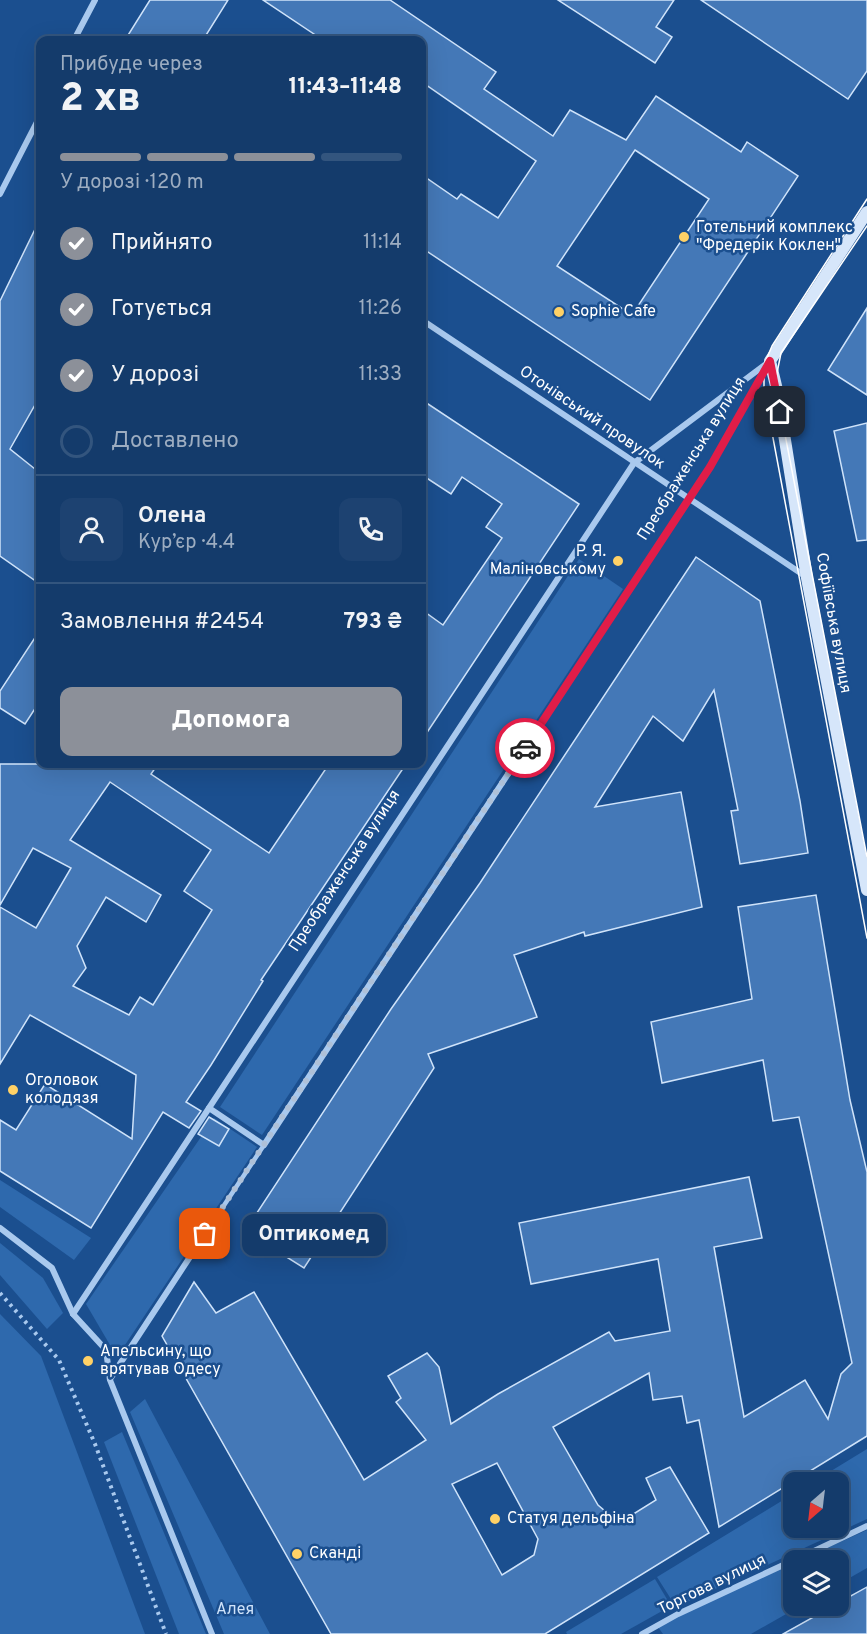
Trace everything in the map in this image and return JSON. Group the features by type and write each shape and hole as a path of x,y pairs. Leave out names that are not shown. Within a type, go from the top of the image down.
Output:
{"main road":[{"name":"Преображенська вулиця","path":"770,361 867,212"},
{"name":"Софіївська вулиця","path":"770,361 777,390 807,578 867,890"}],"street":[{"path":"76,36 95,0"},
{"path":"0,194 36,124"},
{"name":"Отонівський провулок","path":"426,323 807,578"},
{"name":"Преображенська вулиця","path":"73,1314 634,462 770,361"},
{"name":"Преображенська вулиця","path":"264,1145 710,467 770,361"},
{"path":"209,1108 264,1145"},
{"path":"0,1228 52,1268 73,1314 106,1350 110,1380 213,1634"},
{"name":"Преображенська вулиця","path":"110,1380 205,1234"},
{"name":"Торгова вулиця","path":"815,1550 867,1526"},
{"name":"Торгова вулиця","path":"642,1634 678,1614 783,1565"}],"lane":[{"name":"Преображенська вулиця","path":"205,1234 264,1145"}],"path":[{"path":"0,1293 59,1360 95,1444 166,1634"}],"green space":[{"path":"579,559 623,589 262,1135 220,1107"},
{"path":"214,1118 257,1147 117,1357 86,1304"},
{"path":"0,1180 91,1238 74,1260 0,1207"},
{"path":"0,1243 43,1278 63,1313 47,1329 0,1275"},
{"path":"0,1314 41,1356 145,1634 0,1634"},
{"name":"Алея","path":"145,1399 270,1634 224,1634 130,1412"},
{"name":"Алея","path":"122,1432 206,1634 179,1634 104,1442"},
{"path":"867,1449 867,1519 849,1527 849,1472 829,1472"},
{"path":"783,1500 783,1538 826,1538 800,1550 783,1550 783,1558 676,1607 657,1577"},
{"path":"867,1530 867,1568 849,1578 849,1550 822,1550"},
{"path":"783,1568 783,1616 751,1634 663,1634 658,1627 679,1615"},
{"path":"655,1579 671,1606 621,1634 567,1634 566,1632"}],"building":[{"path":"150,0 228,0 206,36 128,36"},
{"path":"263,0 390,0 496,72 484,89 553,136 570,110 626,140 656,96 741,152 747,142 798,176 650,400 426,251 426,178 457,199 461,194 498,218 536,161 426,85 426,36 317,36","holes":["635,150 709,199 632,315 557,266"]},
{"path":"558,0 674,0 656,27 672,37 655,63"},
{"path":"701,0 867,0 867,71 848,99"},
{"path":"36,227 36,403 10,449 36,470 36,581 0,556 0,301"},
{"path":"867,308 867,395 828,370"},
{"path":"426,403 579,504 426,734 426,613 443,625 502,538 486,527 502,504 462,477 451,494 426,478"},
{"path":"867,423 867,540 857,541 834,431"},
{"path":"696,557 760,601 800,801 808,853 740,864 731,811 738,810 714,690 683,741 653,716 595,807 681,792 702,907 585,936 584,932 514,955 537,1017 428,1054 434,1068 304,1268 245,1231 391,1009 480,883"},
{"path":"36,636 36,707 25,724 0,708 0,691"},
{"path":"0,764 36,764 36,768 155,768 151,774 269,853 326,768 403,768 261,980 263,981 186,1102 201,1111 189,1128 163,1112 91,1228 0,1171 0,1120 16,1130 45,1084 132,1139 136,1075 30,1015 0,1064 0,907 36,928 71,868 33,848 0,905","holes":["110,782 211,850 184,891 212,910 153,1005 140,997 129,1015 73,986 86,968 77,946 106,897 146,922 161,895 70,840"]},
{"path":"816,895 850,1100 867,1172 867,1436 808,1472 783,1472 783,1488 719,1527 699,1420 687,1423 682,1396 653,1400 649,1373 553,1427 598,1505 619,1523 656,1500 646,1478 670,1467 709,1533 545,1634 331,1634 162,1336 194,1282 216,1313 254,1292 364,1480 426,1440 396,1402 401,1398 388,1376 427,1353 439,1367 451,1424 498,1394 609,1332 615,1341 670,1331 658,1259 531,1284 519,1223 749,1177 762,1238 714,1247 744,1417 805,1380 828,1419 841,1374 852,1363 799,1117 773,1121 763,1060 662,1083 651,1022 752,999 738,907","holes":["497,1463 538,1539 534,1555 502,1575 452,1484"]},
{"path":"209,1117 229,1129 219,1146 198,1134"},
{"path":"867,1587 867,1634 783,1634 815,1616 849,1616 849,1597"}],"tram line":[{"path":"867,199 772,346 764,365 764,390 867,938"},
{"path":"867,226 781,353 775,383 867,857"}],"way so far":[{"path":"205,1234 525,748"}],"place":[{"name":"Готельний комплекс \"Фредерік Коклен\"","path":"684,237"},
{"name":"Sophie Cafe","path":"559,312"},
{"name":"Р. Я. Маліновському","path":"618,561"},
{"name":"Оголовок колодязя","path":"13,1090"},
{"name":"Оптикомед","path":"205,1234"},
{"name":"Апельсину, що врятував Одесу","path":"88,1361"},
{"name":"Статуя дельфіна","path":"495,1519"},
{"name":"Сканді","path":"297,1554"}],"route":[{"path":"525,748 710,467 770,361 780,412"}]}
